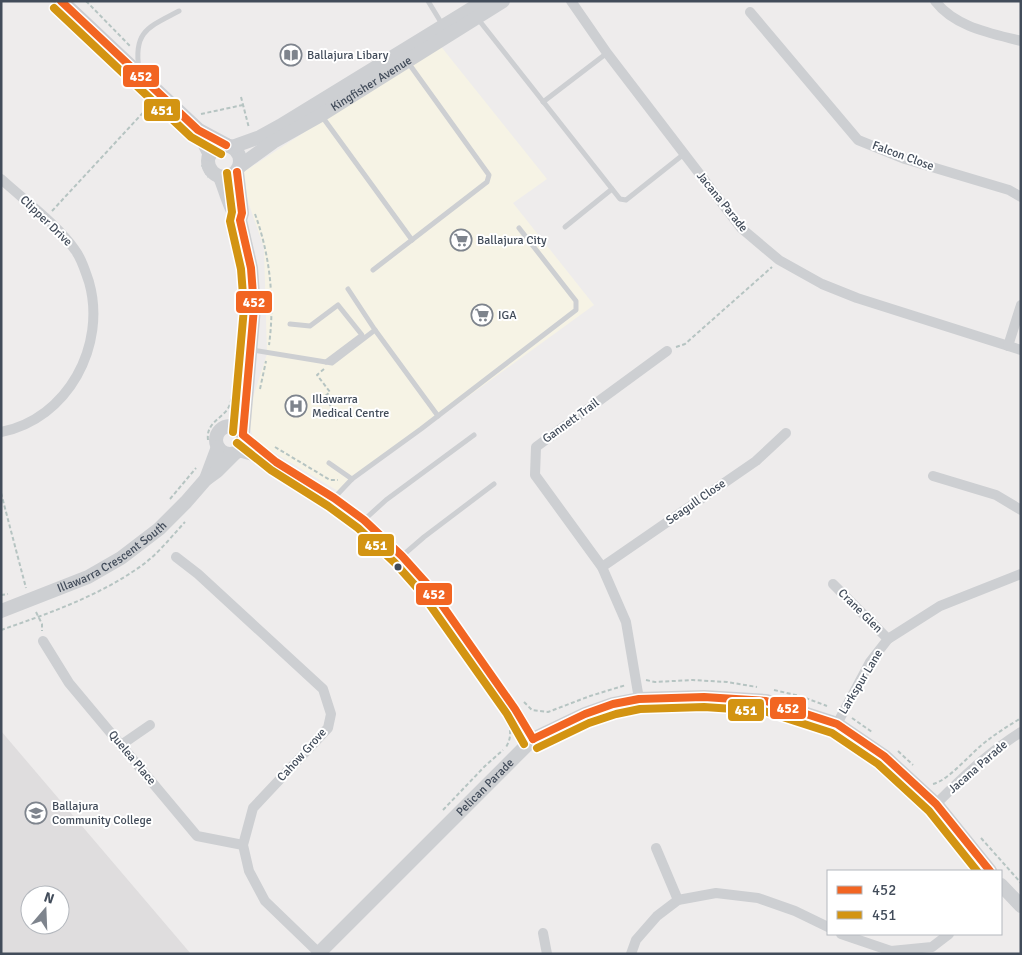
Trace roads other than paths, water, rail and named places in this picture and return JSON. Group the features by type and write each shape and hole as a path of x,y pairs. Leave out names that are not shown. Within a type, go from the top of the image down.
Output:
{"main road":[{"path":"61,1 160,94 229,146"},
{"path":"197,123 205,156"}],"street":[{"name":"Kingfisher Avenue","path":"474,14 484,1"},
{"name":"Kingfisher Avenue","path":"238,169 318,110 474,14 503,1"},
{"name":"Jacana Parade","path":"571,1 607,53 741,228 779,260 822,284 857,298 1021,350"},
{"path":"935,1 943,12 967,26 1021,41"},
{"name":"Falcon Close","path":"750,12 858,140 905,159 1009,190 1021,197"},
{"name":"Kingfisher Avenue","path":"229,146 260,137 318,110"},
{"path":"236,453 242,448 244,441 243,434 253,391 251,349 254,322 254,290 240,220 242,213 238,193 238,153 229,146 214,149 205,156 208,158 210,168 233,214 240,220"},
{"path":"217,179 226,177 238,169"},
{"name":"Clipper Drive","path":"1,179 44,218 76,251 85,269 94,309 92,332 85,358 74,382 59,401 33,420 1,432"},
{"path":"1008,346 1021,305"},
{"name":"Gannett Trail","path":"639,699 626,622 602,567 536,474 536,447 667,351"},
{"path":"253,391 229,426 222,429 217,435 213,445 228,454 236,453 276,462"},
{"path":"229,426 237,428 276,462 334,498 364,520 402,556 428,585 515,709 533,739"},
{"name":"Seagull Close","path":"602,567 756,461 786,433"},
{"name":"Illawarra Crescent South","path":"206,479 213,445"},
{"name":"Illawarra Crescent South","path":"1,611 88,577 121,558 159,529 206,479 236,453"},
{"path":"933,476 996,496 1021,510"},
{"name":"Cahow Grove","path":"176,558 198,574 323,690 331,714 328,728 253,808 243,845 249,871 264,901 318,953"},
{"name":"Larkspur Lane","path":"837,724 870,662 888,639 940,606 1021,574"},
{"name":"Crane Glen","path":"833,584 888,639"},
{"name":"Quelea Place","path":"43,640 69,683 197,836 243,845"},
{"name":"Pelican Parade","path":"318,953 533,739 585,714 613,704 639,699 704,697 766,701 837,724 884,756 936,804 989,870"},
{"path":"121,745 150,725"},
{"name":"Jacana Parade","path":"936,804 1000,745 1021,732"},
{"path":"656,848 678,900"},
{"path":"1002,886 1021,906"},
{"path":"631,954 636,940 657,916 678,900 716,893 758,898 795,911 827,927"},
{"path":"543,933 546,954"},
{"path":"844,935 891,952 908,952 932,947 948,935"}],"lane":[{"path":"428,1 446,31"},
{"path":"140,74 137,53 141,37 146,31 162,20 179,11"},
{"path":"474,14 620,199 626,200 684,154"},
{"path":"543,102 607,53"},
{"path":"373,270 487,182 489,175 404,57"},
{"path":"318,110 412,240"},
{"path":"564,227 612,189"},
{"path":"334,498 352,479 438,416 576,310 576,301 519,228"},
{"path":"348,289 375,330 438,416"},
{"path":"290,324 310,326 338,305 362,335 329,362"},
{"path":"251,349 329,362 375,330"},
{"path":"364,520 386,500 474,435"},
{"path":"329,463 352,479"},
{"path":"402,556 494,484"}],"place":[{"name":"Ballajura Libary","path":"291,55"},
{"name":"Ballajura City","path":"461,240"},
{"name":"IGA","path":"482,315"},
{"name":"Illawarra Medical Centre","path":"296,406"},
{"name":"Ballajura Community College","path":"36,813"}]}
